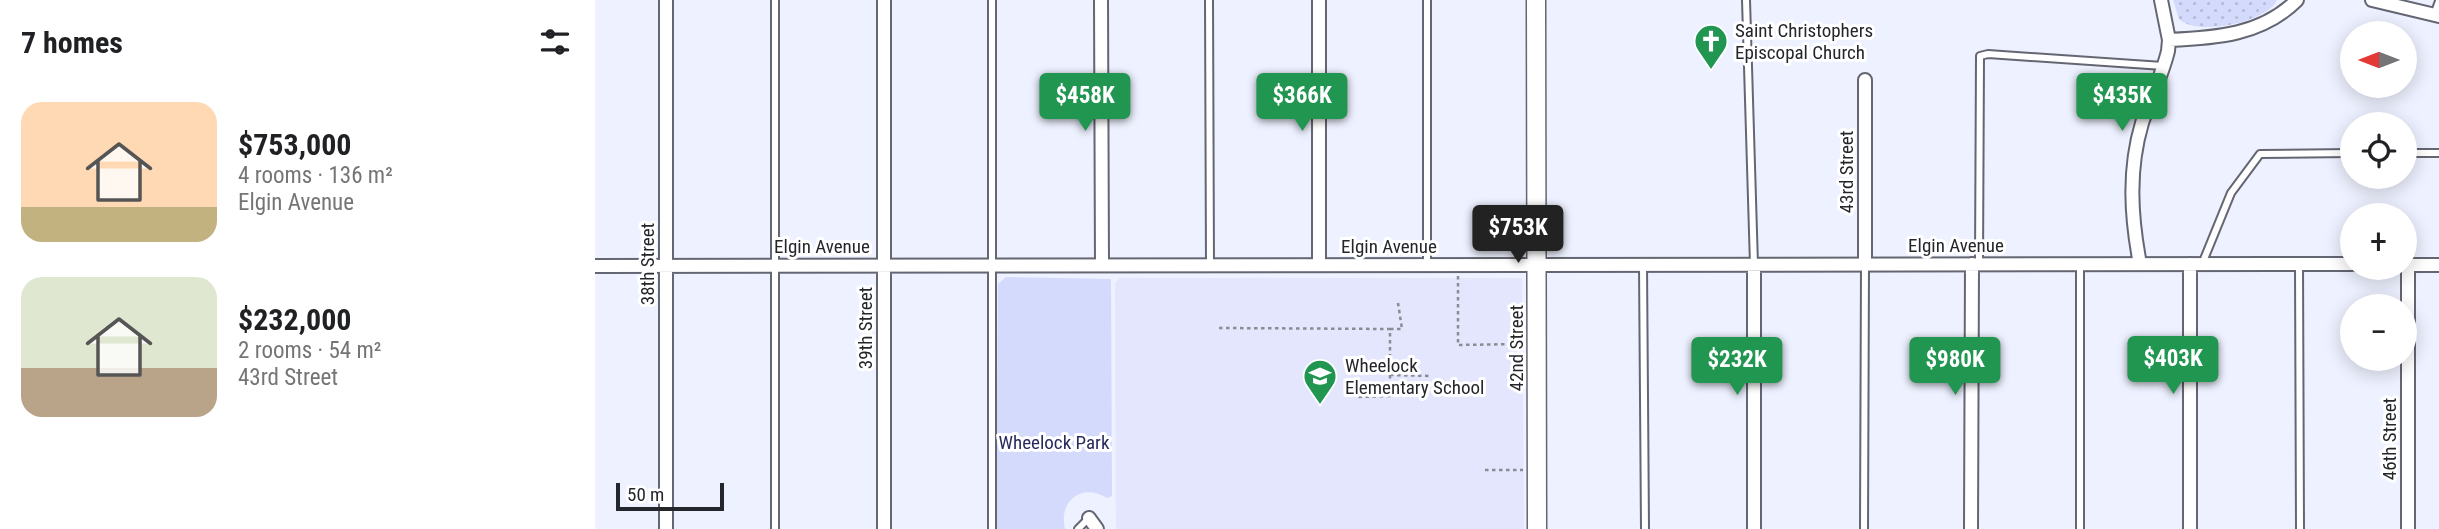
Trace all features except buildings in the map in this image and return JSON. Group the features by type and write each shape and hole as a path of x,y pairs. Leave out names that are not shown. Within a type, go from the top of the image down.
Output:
{"street":[{"name":"38th Street","path":"666,0 666,529"},
{"name":"39th Street","path":"884,0 884,529"},
{"path":"1101,0 1102,265"},
{"path":"1319,0 1319,265"},
{"name":"42nd Street","path":"1536,0 1537,529"},
{"path":"2140,264 2132,204 2135,148 2164,66 2169,40 2161,0"},
{"path":"2169,40 2207,38 2251,30 2271,21 2297,0"},
{"path":"2372,0 2437,15"},
{"name":"43rd Street","path":"1865,80 1865,264"},
{"path":"1972,529 1975,264"},
{"path":"2190,529 2196,264"},
{"name":"Elgin Avenue","path":"595,265 2340,264"},
{"path":"1754,265 1754,529"},
{"path":"2417,265 2439,265"},
{"name":"46th Street","path":"2406,280 2408,529"}],"lane":[{"path":"775,0 775,529"},
{"path":"992,0 992,529"},
{"path":"1209,0 1210,265"},
{"path":"1427,0 1427,265"},
{"path":"1746,0 1754,265"},
{"path":"2437,15 2439,2"},
{"path":"1975,264 1980,56 2128,61 2164,66"},
{"path":"2196,264 2231,193 2260,154 2340,153"},
{"path":"2417,153 2439,153"},
{"path":"1864,529 1865,264"},
{"path":"2080,264 2080,529"},
{"path":"2299,264 2300,529"},
{"path":"1643,265 1645,529"},
{"path":"1078,529 1093,524"}],"path":[{"path":"1458,265 1458,345 1537,344"},
{"path":"1219,328 1402,329 1398,303"},
{"path":"1357,397 1390,397 1390,329"},
{"path":"1390,375 1431,376"},
{"path":"1485,470 1537,470"}],"shaded area":[{"name":"Wheelock Elementary School","path":"1120,278 1522,278 1524,529 1116,529 1115,283"}],"green space":[{"path":"2173,0 2277,0 2271,8 2247,20 2215,27 2200,27 2179,19"},
{"name":"Wheelock Park","path":"1006,277 1111,279 1112,496 1107,498 1089,492 1074,497 1065,510 1065,529 996,529 998,284"}],"place":[{"name":"Saint Christophers Episcopal Church","path":"1711,71"},
{"name":"Wheelock Elementary School","path":"1320,406"}]}
